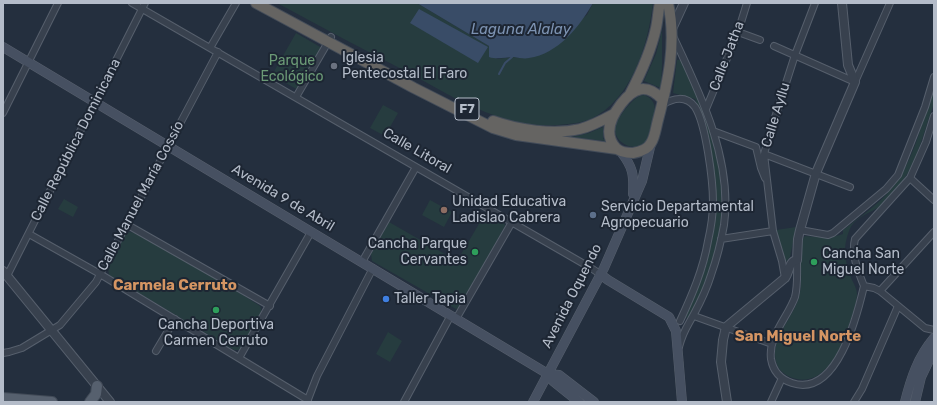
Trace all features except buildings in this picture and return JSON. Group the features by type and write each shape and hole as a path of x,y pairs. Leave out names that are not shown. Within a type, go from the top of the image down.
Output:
{"highway":[{"name":"F7","path":"256,3 330,39 458,105 502,124 543,131 570,131 590,126 614,114"},
{"name":"F7","path":"269,3 420,92 493,128 516,135 633,153 639,152 651,143 663,103 669,75 672,32 668,3"},
{"name":"F7","path":"619,150 613,143 609,131 610,122 614,114 630,94 644,66 656,28 660,3"},
{"path":"630,94 644,89 655,93 663,103"}],"main road":[{"name":"Avenida 9 de Abril","path":"3,47 548,374"},
{"name":"Avenida Oquendo","path":"533,402 600,274 620,231 642,181 651,143"},
{"name":"Avenida Oquendo","path":"619,150 630,165 633,173 632,201"},
{"name":"Calle Litoral","path":"600,274 670,317"},
{"path":"670,317 676,331 679,351 682,402"},
{"path":"905,402 918,362 925,348 934,337"},
{"path":"915,402 921,377 934,350"},
{"path":"548,374 553,381 579,402"},
{"path":"548,374 559,375 594,402"},
{"path":"90,402 96,394 97,386"},
{"path":"3,398 52,402"}],"street":[{"path":"3,113 58,3"},
{"name":"Calle Litoral","path":"132,3 144,6 210,48 600,274"},
{"path":"210,48 236,3"},
{"path":"679,351 682,335 687,324 694,316 711,275 724,224 724,187 719,152 706,109 672,32 684,3"},
{"name":"Calle Jatha","path":"706,109 738,32 748,3"},
{"name":"Calle Ayllu","path":"785,278 782,261 773,231 764,154 795,55 815,3"},
{"path":"842,3 848,65 855,82"},
{"path":"890,3 816,173 798,239 797,281 795,296 772,344 771,354 774,368 777,374 782,378 795,384 810,383 823,377 834,366 849,337 864,286 854,257 855,239 910,178 932,127 934,116"},
{"name":"Calle República Dominicana","path":"5,273 29,234 144,6"},
{"path":"738,32 760,40"},
{"path":"296,97 330,39"},
{"path":"774,46 855,82"},
{"name":"Calle Manuel María Cossío","path":"3,353 22,348 60,325 100,274 218,52"},
{"path":"800,230 828,234 833,233 886,189 898,175 905,159 925,107 934,77"},
{"path":"663,103 673,99 682,99 694,106 702,127 710,165 712,221 696,287 680,321"},
{"path":"713,131 756,148 761,168 768,186"},
{"path":"764,154 850,187"},
{"path":"362,262 416,167"},
{"path":"910,178 934,200"},
{"path":"404,402 453,317 512,222"},
{"path":"126,224 270,306"},
{"path":"721,239 773,231"},
{"path":"239,358 311,232"},
{"path":"880,291 934,232"},
{"path":"29,234 100,274 308,401 317,376 373,268"},
{"path":"727,402 721,362 726,327 785,278 790,264 797,260"},
{"path":"5,273 110,402"},
{"path":"864,286 880,291 925,328 934,330 934,337"},
{"path":"854,402 862,389 898,306"},
{"path":"694,316 772,344"},
{"name":"Calle Litoral","path":"670,317 687,324"},
{"path":"156,351 175,319"},
{"path":"771,402 782,378"}],"green space":[{"path":"277,3 417,3 489,46 497,59 512,57 529,58 587,15 593,3 653,3 647,36 636,69 627,85 617,98 605,110 591,119 575,123 547,125 513,121 473,107"},
{"path":"662,30 661,88 644,81 656,54"},
{"name":"Parque Ecológico","path":"296,33 322,48 298,90 272,75"},
{"path":"677,60 681,60 693,87 712,139 718,165 721,191 721,218 717,245 702,292 694,309 687,318 685,316 706,266 715,217 703,119 695,99 673,93"},
{"path":"934,83 932,110 920,146 906,176 900,186 884,203 856,221 849,231 845,256 857,294 851,318 838,351 828,367 815,377 798,379 788,376 780,370 777,365 775,355 778,340 799,297 803,239 805,236 829,238 843,234 843,230 887,194 900,177 918,138"},
{"path":"644,95 650,98 655,108 653,121 647,140 642,145 637,147 631,146 620,141 616,136 616,123 633,101 639,96"},
{"path":"383,105 398,113 385,136 370,128"},
{"path":"603,127 603,138 605,141 572,137 589,133"},
{"path":"64,199 78,207 73,217 58,209"},
{"path":"430,200 452,212 444,227 422,215"},
{"path":"486,212 504,222 505,226 459,308 456,309 372,261 371,254 389,222 457,261"},
{"path":"796,227 790,257 785,263 776,230"},
{"path":"129,232 136,233 226,284 260,306 261,313 239,350 234,350 109,275 108,268 125,235"},
{"path":"388,332 402,341 390,362 376,354"}],"water":[{"name":"Laguna Alalay","path":"417,3 593,3 582,21 567,38 549,51 529,58 495,58 489,57 489,46"},
{"path":"419,9 488,47 478,63 410,23"}],"waterway":[{"path":"499,74 505,63 512,56"}],"place":[{"name":"Iglesia Pentecostal El Faro","path":"334,66"},
{"name":"Unidad Educativa Ladislao Cabrera","path":"444,210"},
{"name":"Servicio Departamental Agropecuario","path":"593,215"},
{"name":"Cancha Parque Cervantes","path":"475,252"},
{"name":"Cancha San Miguel Norte","path":"814,262"},
{"name":"Taller Tapia","path":"386,299"},
{"name":"Cancha Deportiva Carmen Cerruto","path":"216,310"}],"district":[{"name":"Carmela Cerruto","path":"175,286"},
{"name":"San Miguel Norte","path":"798,337"}]}
